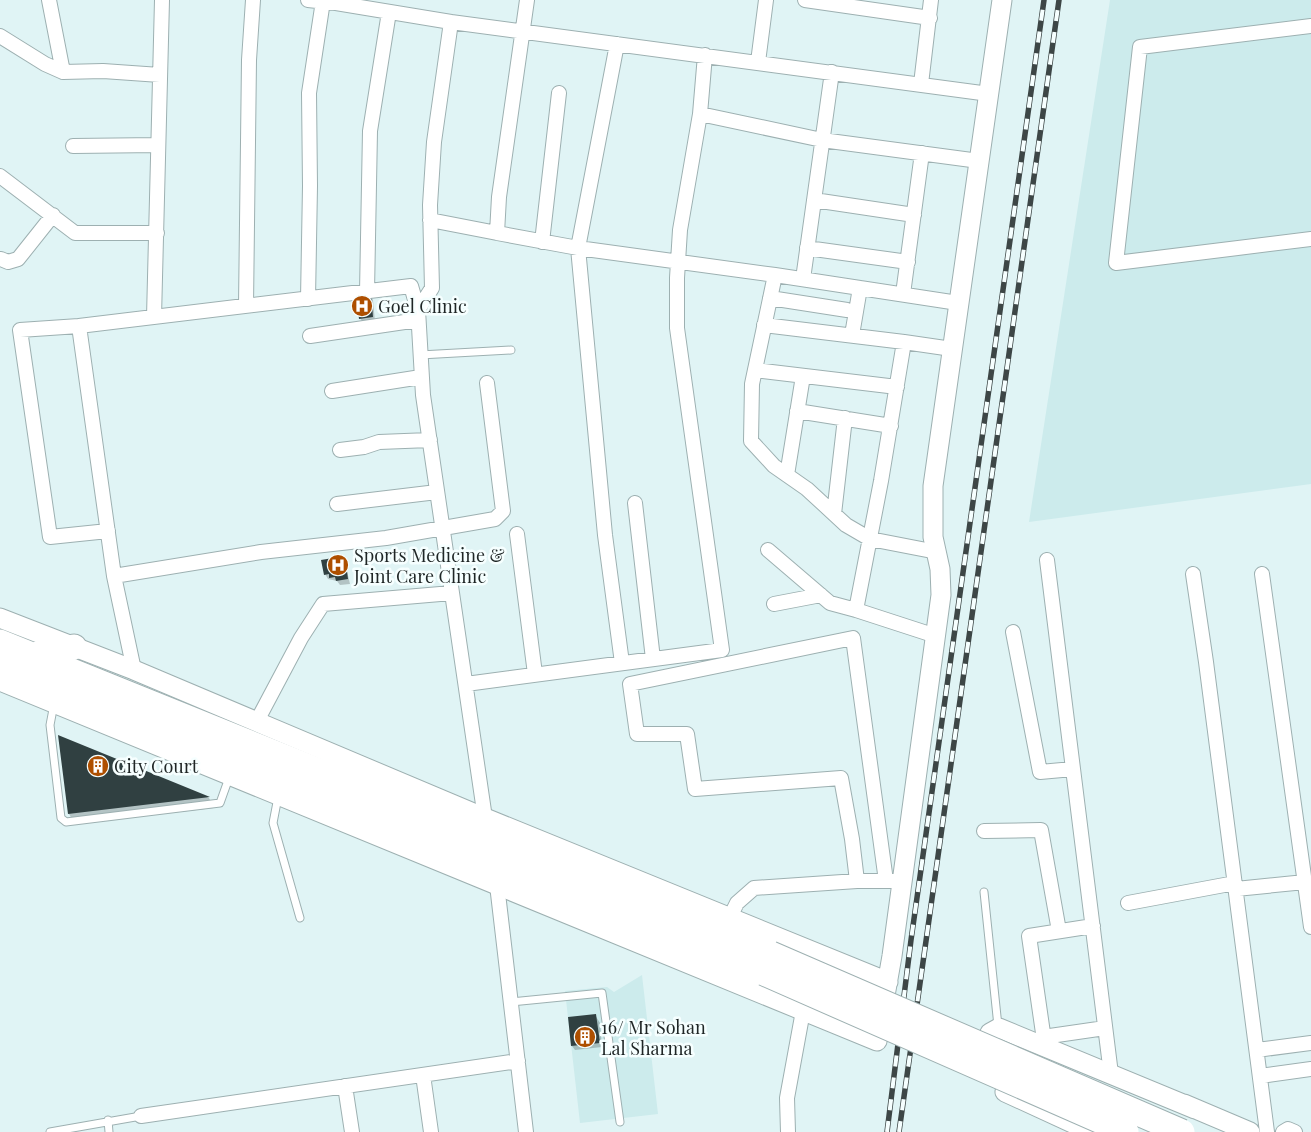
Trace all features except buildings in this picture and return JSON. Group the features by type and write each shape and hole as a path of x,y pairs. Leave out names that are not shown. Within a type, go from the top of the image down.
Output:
{"highway":[{"path":"0,642 771,954 1182,1132"},
{"path":"33,655 74,647"},
{"path":"0,662 126,692 1126,1132"}],"street":[{"path":"49,0 62,72"},
{"path":"154,317 162,0"},
{"path":"246,306 249,60 253,0"},
{"path":"308,0 332,1 452,22 988,94"},
{"path":"497,233 499,197 527,0"},
{"path":"758,62 766,0"},
{"path":"804,0 930,18"},
{"path":"921,84 931,0"},
{"path":"0,681 876,1041 888,982 894,881 936,636 941,595 940,569 933,537 933,486 1002,0"},
{"path":"308,299 309,93 332,1"},
{"path":"367,292 370,131 389,12"},
{"path":"418,315 429,294 432,278 430,220 434,142 452,22"},
{"path":"1311,26 1140,47 1116,263 1311,239"},
{"path":"0,36 45,64 62,72 103,71 160,75"},
{"path":"616,44 578,248 605,535 622,663"},
{"path":"466,684 722,650 678,328 680,230 700,114 705,55"},
{"path":"803,279 832,72"},
{"path":"542,242 560,93"},
{"path":"700,114 822,140 979,161"},
{"path":"73,146 158,145"},
{"path":"903,294 922,154"},
{"path":"0,176 75,233 157,232"},
{"path":"814,200 914,214"},
{"path":"0,259 8,262 18,259 53,215"},
{"path":"430,220 578,248 803,279 958,303"},
{"path":"807,248 908,262"},
{"path":"775,275 755,370 750,413 752,441 774,466 846,524 870,539 936,552"},
{"path":"108,531 50,537 20,330 79,326 367,292 411,286 432,278"},
{"path":"411,286 418,315 421,377 485,818"},
{"path":"852,335 860,288"},
{"path":"770,298 847,310"},
{"path":"310,336 418,315"},
{"path":"79,326 114,576 126,692"},
{"path":"764,326 852,335 952,349"},
{"path":"856,610 891,426 904,342"},
{"path":"755,370 897,387"},
{"path":"787,475 803,376"},
{"path":"332,391 421,377"},
{"path":"114,576 260,552 386,538 442,527 473,525 496,519 503,511 487,383"},
{"path":"797,411 891,426"},
{"path":"834,514 844,418"},
{"path":"340,450 364,447 379,442 430,440"},
{"path":"337,504 437,492"},
{"path":"635,503 653,659"},
{"path":"517,534 535,674"},
{"path":"768,550 830,602 936,636"},
{"path":"1047,560 1111,1074 1250,1132"},
{"path":"1193,574 1236,886 1267,1132"},
{"path":"1262,574 1311,927"},
{"path":"258,721 302,638 323,604 452,593"},
{"path":"774,604 821,595"},
{"path":"0,618 74,647 126,692 258,721 485,818 888,982"},
{"path":"1013,632 1040,772 1073,769"},
{"path":"857,881 852,839 841,778 696,790 687,734 637,734 630,684 853,638 894,881"},
{"path":"984,831 1042,830 1059,931"},
{"path":"730,917 737,903 754,888 857,881 894,881"},
{"path":"1128,903 1236,886 1305,882"},
{"path":"497,885 526,1132"},
{"path":"1044,1042 1029,936 1093,926"},
{"path":"788,1132 787,1098 803,1012"},
{"path":"1092,1132 980,1081 973,1071 990,1033 999,1028 1044,1042 1195,1109"},
{"path":"1044,1042 1105,1028"},
{"path":"1257,1050 1311,1043"},
{"path":"141,1116 518,1061"},
{"path":"1260,1076 1311,1069"},
{"path":"423,1075 431,1132"},
{"path":"345,1086 352,1132"},
{"path":"1173,1132 1185,1114 1195,1109"},
{"path":"1283,1132 1288,1129 1295,1132"}],"lane":[{"path":"420,355 511,350"},
{"path":"55,703 50,725 62,818 66,822 220,803 230,775"},
{"path":"278,794 273,823 300,918"},
{"path":"984,892 999,1028"},
{"path":"511,1002 602,993 620,1122"},
{"path":"50,1132 108,1120 141,1116"},
{"path":"108,1120 110,1132"}],"shaded area":[{"path":"1110,0 1311,0 1311,484 1029,522"},
{"path":"642,975 658,1114 580,1123 565,991 607,987 614,992"}],"railway":[{"path":"887,1132 911,940 1044,0"},
{"path":"899,1132 1059,0"}],"place":[{"name":"Goel Clinic","path":"362,306"},
{"name":"Sports Medicine & Joint Care Clinic","path":"338,565"},
{"name":"City Court","path":"98,766"},
{"name":"16/ Mr Sohan Lal Sharma","path":"585,1037"}]}
